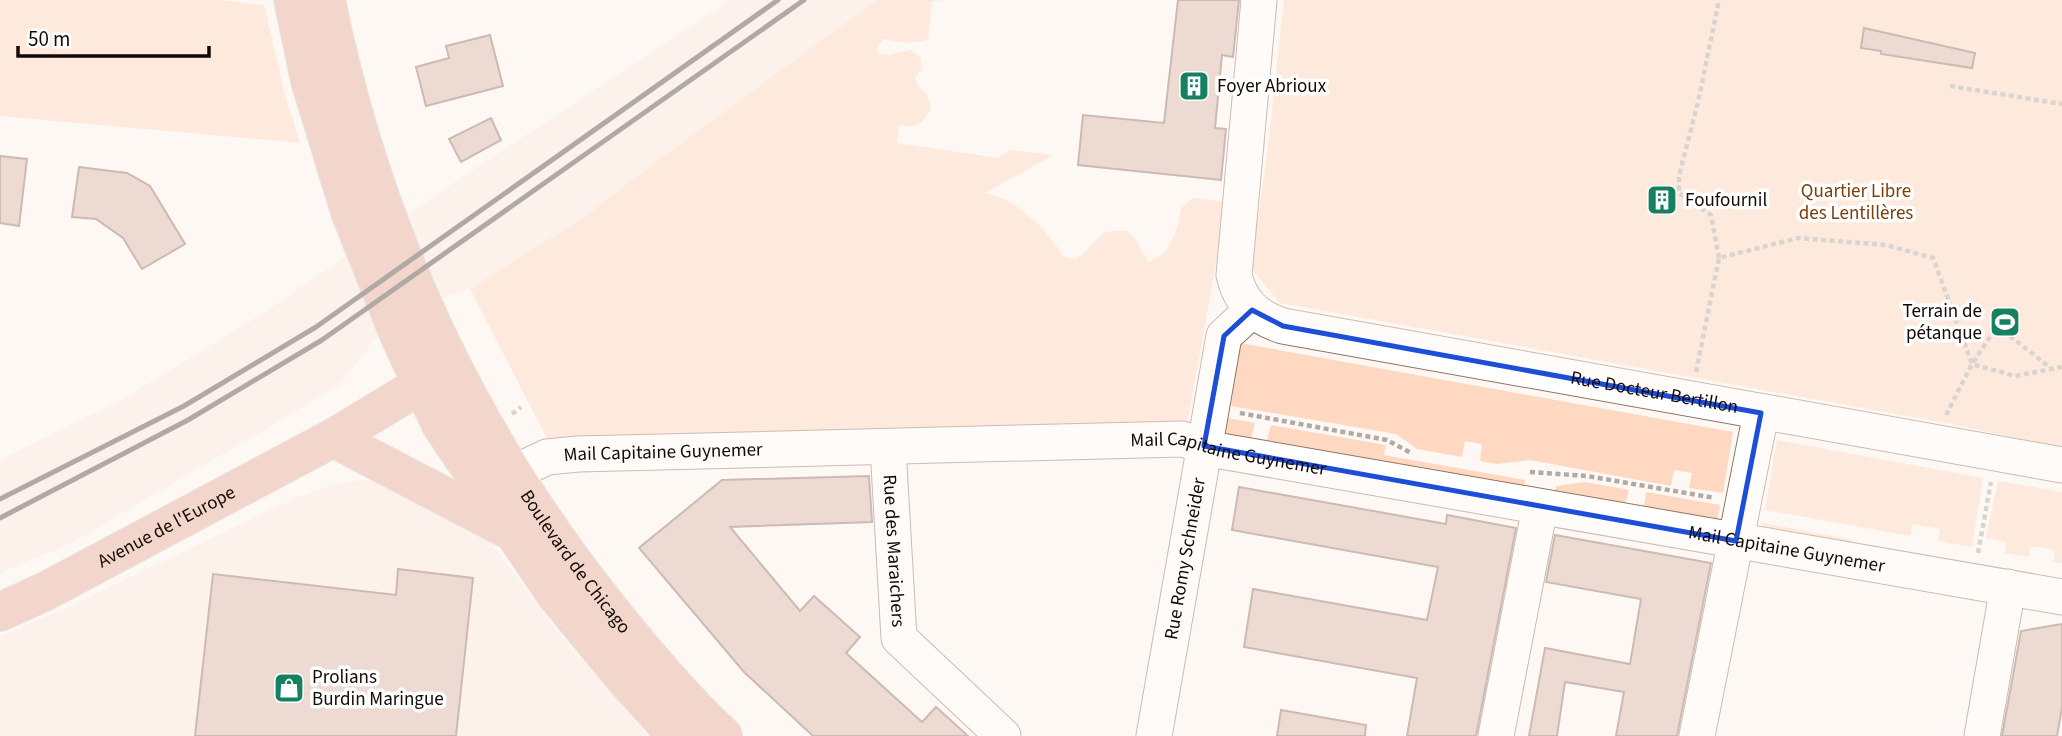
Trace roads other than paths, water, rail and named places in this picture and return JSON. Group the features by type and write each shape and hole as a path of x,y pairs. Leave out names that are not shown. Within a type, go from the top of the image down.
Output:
{"main road":[{"path":"293,0 310,81 350,212 436,376"},
{"path":"326,0 337,57 353,114 436,376"},
{"name":"Avenue de l'Europe","path":"0,612 57,585 333,438 436,376"},
{"name":"Boulevard de Chicago","path":"436,376 441,425 565,554 631,637 723,736"},
{"path":"333,438 512,532"},
{"name":"Boulevard de Chicago","path":"499,484 512,532 556,595 677,736"}],"street":[{"path":"1252,310 1237,289 1234,258 1259,0"},
{"name":"Rue Docteur Bertillon","path":"1252,310 1270,322 1283,326 2062,465"},
{"name":"Rue Romy Schneider","path":"1154,736 1224,336 1252,310"},
{"path":"1697,736 1761,413"},
{"name":"Mail Capitaine Guynemer","path":"499,484 547,457 578,454 1182,439 1235,454 2062,597"},
{"name":"Rue des Maraichers","path":"888,448 899,638 1003,736"},
{"path":"1496,736 1539,507"},
{"path":"1982,736 2008,587"}],"railway":[{"path":"0,499 184,406 316,327 778,0"},
{"path":"0,518 188,420 322,340 804,0"}],"place":[{"name":"Foyer Abrioux","path":"1194,86"},
{"name":"Foufournil","path":"1662,200"},
{"name":"Terrain de pétanque","path":"2005,322"},
{"name":"Prolians Burdin Maringue","path":"289,688"}],"park label":[{"name":"Quartier Libre des Lentillères","path":"1856,202"}]}
